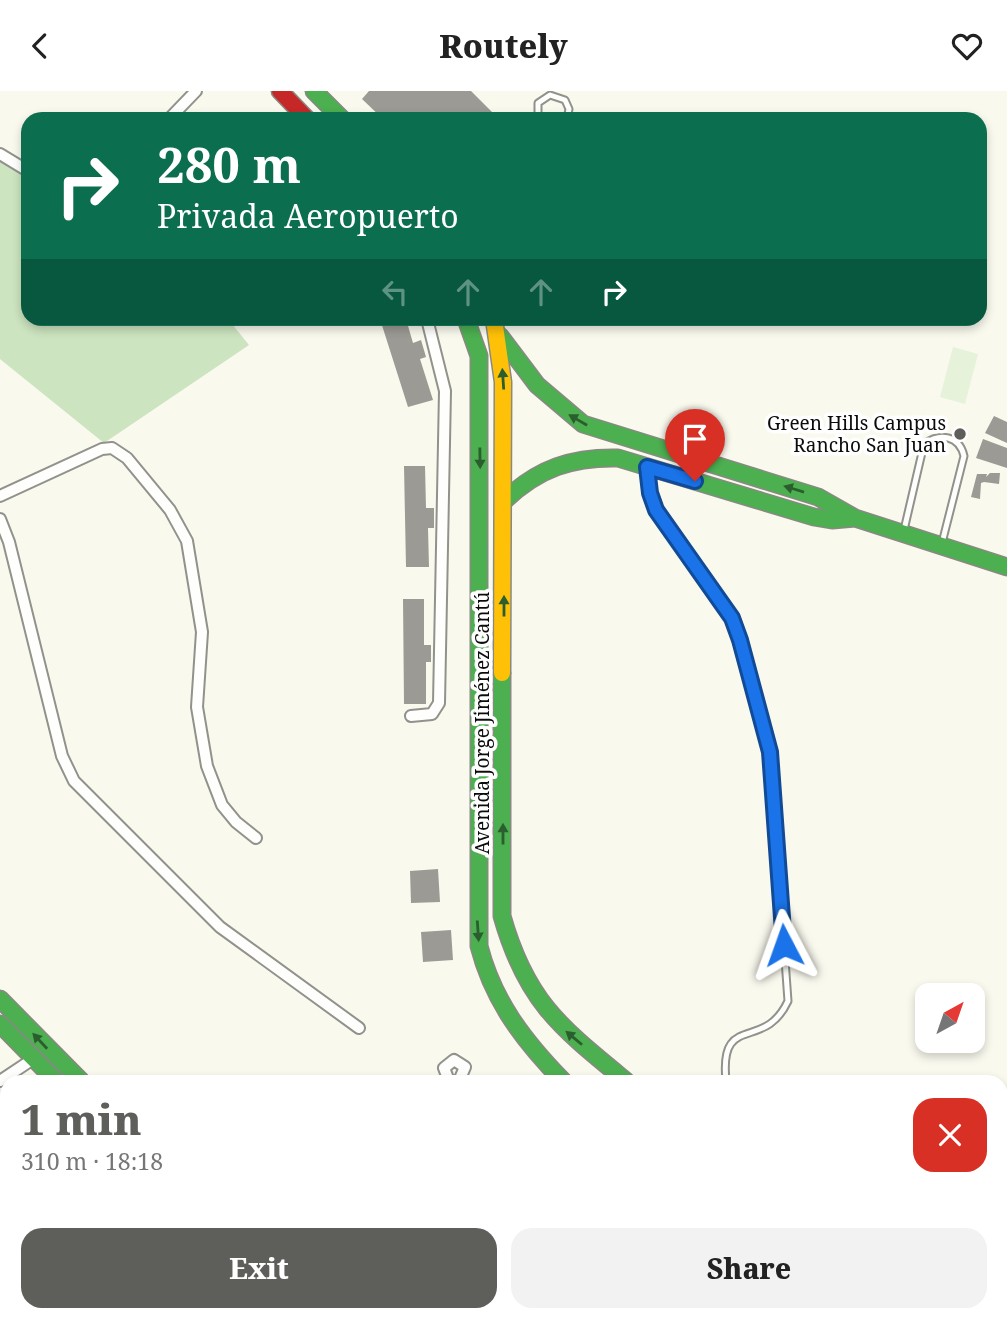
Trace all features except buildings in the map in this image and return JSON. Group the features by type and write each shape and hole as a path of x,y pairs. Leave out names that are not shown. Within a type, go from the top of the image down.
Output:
{"main road":[{"path":"280,91 299,112"},
{"path":"314,91 334,112"},
{"path":"320,91 336,112"},
{"name":"Avenida Jorge Jiménez Cantú","path":"468,326 479,356 479,946 494,997 521,1038 557,1075"},
{"path":"496,326 532,383 558,408 583,424 817,497 855,518 1007,567"},
{"name":"Avenida Jorge Jiménez Cantú","path":"496,326 503,381 505,500 502,916 511,955 529,991 552,1019 619,1075"},
{"path":"505,500 527,478 556,463 592,457 618,458 814,517 832,520 855,518"},
{"path":"0,999 75,1075"},
{"path":"0,1024 50,1075"}],"street":[{"path":"176,112 196,91"},
{"path":"0,154 21,167"},
{"path":"411,716 432,714 439,703 445,391 429,326"},
{"path":"0,496 103,449 112,448 127,458 170,510 187,541 202,632 197,707 212,785 236,822 256,838"},
{"path":"0,519 9,542 62,756 75,781 220,927 359,1028"},
{"path":"9,1075 33,1059"},
{"path":"447,1075 444,1068 454,1060 465,1067 462,1075"}],"lane":[{"path":"538,112 538,103 545,94 560,94 568,112"},
{"path":"903,534 924,444 932,438 948,437 960,445 964,456 941,546"},
{"path":"647,467 650,493 656,510 732,618 770,752 788,1000 780,1017 768,1027 736,1038 726,1046 726,1075"}],"green space":[{"path":"0,154 21,167 21,326 234,326 249,345 104,443 0,359"},
{"path":"953,347 978,354 965,404 940,397"}],"traffic: fast":[{"path":"314,91 335,112"},
{"path":"468,326 479,356 479,946 501,1002 535,1051 557,1075"},
{"path":"500,336 537,385 583,424 818,497 855,518 1007,567"},
{"path":"505,500 531,480 557,467 571,462 618,458 814,517 832,520 855,518"},
{"path":"502,673 502,916 522,970 534,991 564,1027 619,1075"},
{"path":"0,999 75,1075"},
{"path":"0,1024 50,1075"}],"traffic: slow":[{"path":"495,326 503,382 502,673"}],"traffic: jam":[{"path":"280,91 300,112"}],"place":[{"name":"Green Hills Campus Rancho San Juan","path":"960,434"}],"route":[{"path":"695,481 647,467 650,493 656,510 732,618 740,640 770,752 784,945"}]}
